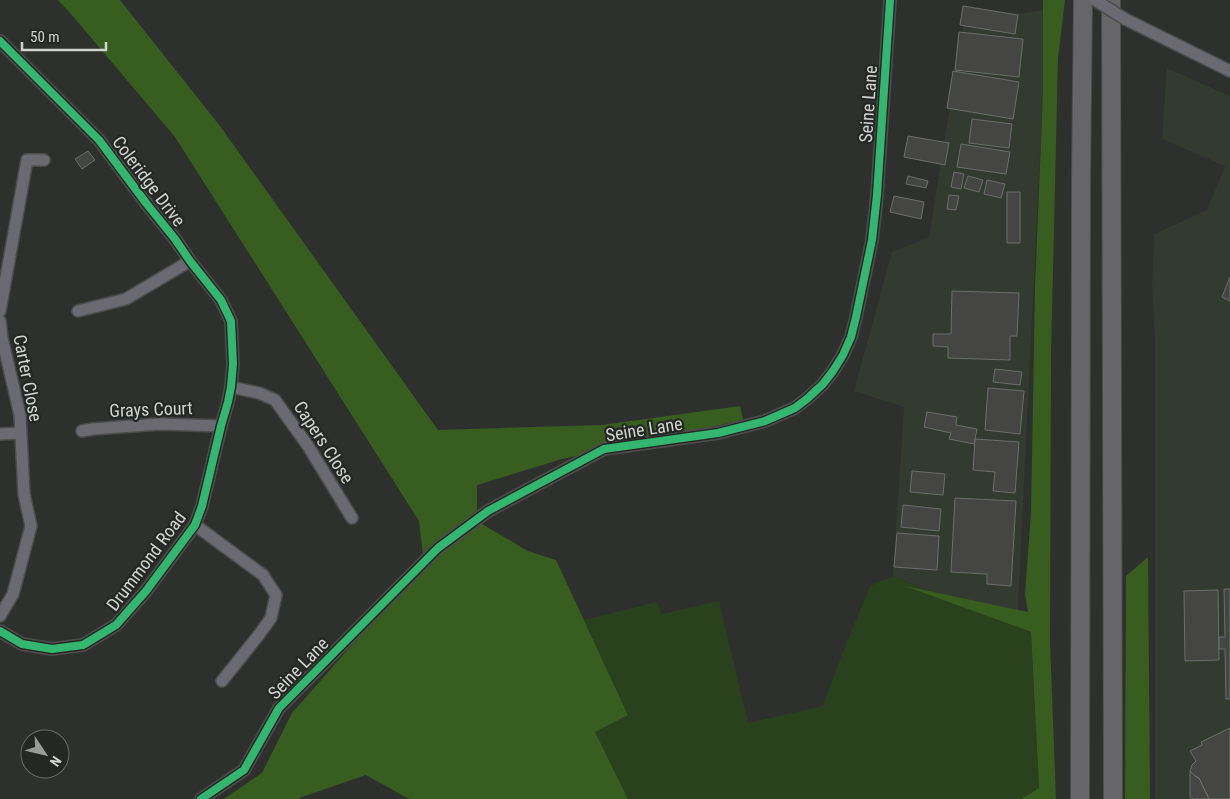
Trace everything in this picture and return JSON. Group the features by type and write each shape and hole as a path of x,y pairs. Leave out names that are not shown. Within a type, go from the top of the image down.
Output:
{"highway":[{"path":"1080,799 1083,0"},
{"path":"1111,0 1113,799"}],"street":[{"name":"Seine Lane","path":"201,799 244,770 279,708 444,543 488,511 604,450 718,433 765,421 802,403 828,378 843,355 851,337 872,240 878,188 890,0"},
{"path":"1096,0 1125,19 1230,71"},
{"name":"Coleridge Drive","path":"0,41 99,140 221,300 231,321 233,364"},
{"path":"0,311 27,160 44,160"},
{"path":"0,242 12,243"},
{"path":"78,311 126,299 190,261"},
{"name":"Carter Close","path":"0,321 2,338 20,415 24,494 31,526 13,594 0,616"},
{"name":"Drummond Road","path":"2,635 22,644 52,649 83,645 116,625 146,591 195,526 202,506 228,402 233,364"},
{"name":"Capers Close","path":"231,387 259,393 275,400 308,446 352,518"},
{"name":"Grays Court","path":"91,417 87,430 160,424 221,426"},
{"path":"0,434 20,433"},
{"path":"195,526 264,575 276,595 271,618 222,681"}],"shaded area":[{"path":"1047,10 1017,627 893,576 904,407 854,391 892,252 929,237 964,21"},
{"path":"1167,68 1230,96 1230,799 1155,799 1155,339 1152,288 1154,234 1207,210 1225,166 1162,139"}],"green space":[{"path":"58,0 120,0 220,126 438,430 602,425 740,406 743,420 562,459 477,485 477,521 528,551 556,560 628,715 595,732 628,799 409,799 366,775 299,799 224,799 262,773 292,713 424,563 419,521 175,137"},
{"path":"1043,0 1065,0 1058,58 1051,356 1050,642 1056,799 1021,799 1039,788 1031,632 905,586 1028,612 1025,594 1031,513 1035,288 1043,91"},
{"path":"1148,557 1150,799 1125,799 1126,576"},
{"path":"893,576 1031,633 1039,788 1021,799 628,799 595,732 628,715 584,620 657,602 662,614 719,601 748,723 823,706 870,586"}],"building":[{"path":"963,6 1018,15 1015,34 960,25"},
{"path":"959,32 1023,39 1019,77 955,70"},
{"path":"953,71 1019,82 1013,119 947,108"},
{"path":"972,119 1012,124 1009,148 969,143"},
{"path":"908,136 949,143 945,165 904,157"},
{"path":"961,144 1010,152 1006,174 957,167"},
{"path":"88,151 95,160 82,169 75,159"},
{"path":"954,172 964,174 961,189 951,187"},
{"path":"908,176 928,181 926,188 906,184"},
{"path":"968,176 983,180 979,192 964,188"},
{"path":"987,180 1005,184 1001,198 984,194"},
{"path":"1007,192 1020,192 1020,243 1007,243"},
{"path":"949,195 959,196 956,210 947,209"},
{"path":"894,196 924,202 921,219 890,212"},
{"path":"1230,277 1230,301 1222,297"},
{"path":"952,291 1019,293 1017,336 1010,336 1010,360 948,358 948,347 933,346 933,334 951,334"},
{"path":"995,369 1022,372 1020,385 993,382"},
{"path":"988,388 1024,391 1020,434 985,430"},
{"path":"927,412 957,417 956,425 977,429 974,444 949,439 951,433 924,427"},
{"path":"975,439 1019,442 1015,493 993,491 995,472 973,470"},
{"path":"912,471 945,474 943,495 910,492"},
{"path":"955,498 1016,501 1011,586 987,584 987,574 951,572"},
{"path":"903,505 941,509 939,531 901,527"},
{"path":"897,533 939,536 937,570 894,567"},
{"path":"1224,589 1230,589 1230,699 1226,699 1225,649 1219,649 1219,637 1225,637"},
{"path":"1218,590 1219,660 1185,661 1184,591"},
{"path":"1230,728 1230,799 1209,799 1199,778 1190,771 1196,761 1190,751 1202,745 1201,742"},
{"path":"1190,771 1199,778 1209,799 1193,799 1190,797"}],"cycle path":[{"path":"201,799 244,770 279,708 438,548 488,511 604,449 718,433 765,421 795,408 823,384 843,355 851,337 872,240 877,195 890,0"},
{"path":"0,41 99,140 221,300 231,321 233,364 228,402 202,506 195,525 146,591 116,625 83,645 52,649 22,644 0,631"}]}
